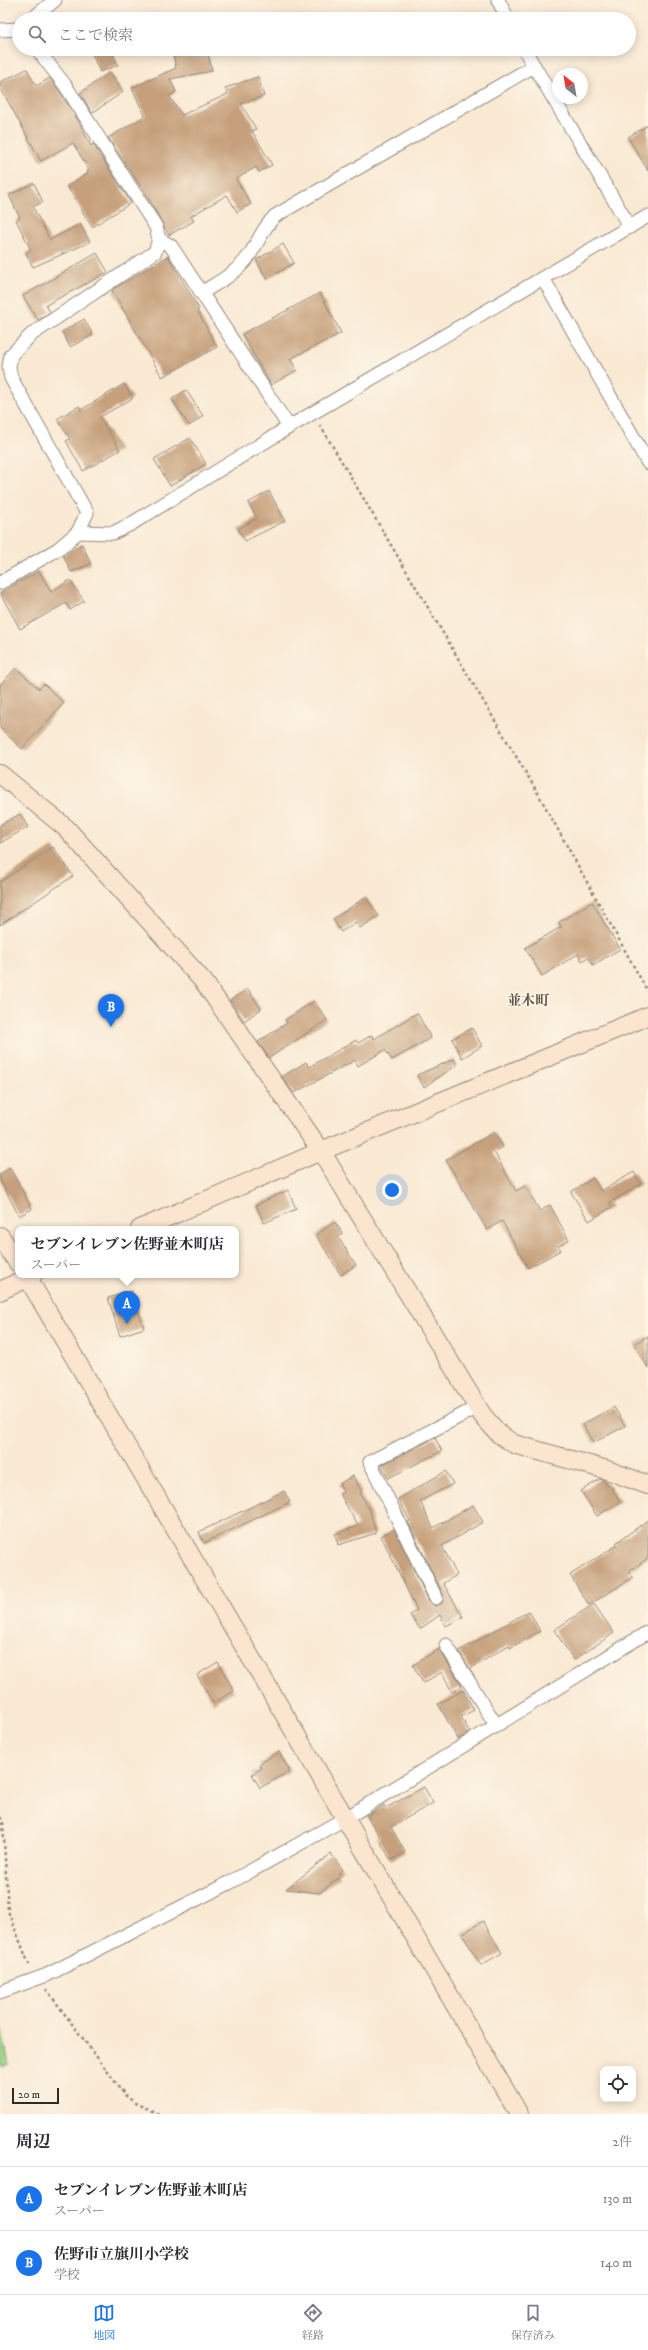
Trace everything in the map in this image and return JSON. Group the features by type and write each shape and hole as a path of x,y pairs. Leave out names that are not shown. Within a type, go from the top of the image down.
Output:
{"street":[{"path":"40,12 55,0"},
{"path":"498,0 504,12"},
{"path":"0,30 12,29"},
{"path":"0,583 58,549 78,532 87,513 11,378 9,366 11,355 32,334 155,252 159,239 156,228 65,85 42,56"},
{"path":"528,56 630,227"},
{"path":"201,293 232,273 248,258 263,228 275,216 534,66"},
{"path":"78,532 112,533 131,524 313,412 648,216"},
{"path":"159,239 171,246 289,427"},
{"path":"543,278 648,463"},
{"path":"0,774 66,828 204,982 321,1151 478,1407 499,1434 514,1444 607,1470 648,1485"},
{"path":"147,1226 321,1151 648,1016"},
{"path":"0,1236 15,1257"},
{"path":"0,1291 19,1278"},
{"path":"29,1278 519,2114"},
{"path":"436,1598 370,1462 478,1407"},
{"path":"0,1992 38,1980 229,1883 346,1818 648,1632"},
{"path":"446,1645 496,1725"}],"path":[{"path":"313,412 536,790 648,992"},
{"path":"0,1817 2,1822 8,1911 28,1964 38,1980 125,2095 135,2103 159,2114"}],"green space":[{"path":"1,2026 9,2064 0,2066 0,2027"}],"building":[{"path":"93,56 114,56 118,65 100,72"},
{"path":"173,56 209,56 212,71 170,79 176,92 169,96 182,115 228,94 225,88 258,77 264,96 241,104 256,129 252,131 272,165 259,172 256,167 236,179 251,204 237,212 227,195 191,216 194,221 169,235 146,194 108,138 145,116 132,88 176,68"},
{"path":"27,69 36,86 50,78 79,122 91,146 93,144 131,203 92,227 67,186 88,173 87,171 89,170 73,143 41,161 0,87 0,82"},
{"path":"110,72 123,92 92,113 80,93"},
{"path":"648,125 648,171 628,137"},
{"path":"34,183 43,202 33,207 50,240 80,224 90,242 33,267 26,253 31,250 16,220 20,218 9,195"},
{"path":"283,244 294,263 267,279 256,260"},
{"path":"97,253 108,272 46,305 50,312 38,320 23,296"},
{"path":"168,256 199,309 197,310 217,347 162,377 112,290"},
{"path":"320,293 341,333 290,359 297,370 271,385 242,334"},
{"path":"84,319 93,335 70,347 62,332"},
{"path":"124,384 133,398 100,417 120,450 83,471 66,441 70,439 57,419 79,406 81,410"},
{"path":"186,390 203,416 189,426 172,399"},
{"path":"190,438 206,464 170,486 154,459"},
{"path":"269,491 285,521 245,541 238,529 257,518 248,503"},
{"path":"82,544 91,564 71,572 63,555"},
{"path":"39,571 51,592 70,580 84,601 70,610 66,603 20,629 0,593"},
{"path":"16,668 39,689 44,684 64,703 22,749 0,728 0,685"},
{"path":"20,814 28,827 0,843 0,825"},
{"path":"53,847 73,876 0,925 0,882"},
{"path":"366,897 379,916 360,928 356,922 341,932 333,919"},
{"path":"592,902 620,949 593,965 588,957 582,961 578,954 542,976 525,948 561,927 559,922"},
{"path":"248,989 261,1009 244,1021 230,1000"},
{"path":"314,1001 327,1020 269,1058 258,1042 287,1023 285,1020"},
{"path":"417,1013 431,1038 392,1060 385,1050 358,1066 355,1060 294,1093 282,1077 306,1062 309,1067 356,1040 358,1043 372,1035 374,1039"},
{"path":"472,1028 482,1046 462,1058 452,1039"},
{"path":"454,1059 457,1065 424,1087 417,1075"},
{"path":"494,1132 503,1147 494,1152 516,1191 525,1186 540,1211 550,1205 569,1240 558,1246 561,1250 528,1268 502,1221 487,1230 446,1160"},
{"path":"10,1168 32,1209 19,1216 0,1180 0,1174"},
{"path":"634,1172 641,1184 609,1203 612,1207 589,1221 571,1192 593,1178 601,1191"},
{"path":"288,1190 296,1209 264,1223 256,1205"},
{"path":"335,1222 343,1234 338,1237 356,1265 341,1275 316,1235"},
{"path":"132,1291 144,1328 120,1336 108,1298"},
{"path":"648,1336 648,1368 634,1344"},
{"path":"614,1407 625,1426 593,1443 583,1424"},
{"path":"435,1438 442,1451 388,1478 381,1465"},
{"path":"446,1471 453,1484 420,1501 433,1528 473,1505 483,1522 442,1546 457,1575 443,1583 463,1617 446,1626 440,1615 420,1629 410,1615 417,1610 381,1536 394,1529 429,1601 435,1606 442,1603 443,1595 408,1522 410,1521 398,1499"},
{"path":"353,1476 362,1492 360,1493 369,1508 376,1533 338,1545 335,1534 358,1526 340,1494 344,1492 339,1484"},
{"path":"600,1479 604,1480 608,1486 610,1485 620,1502 597,1516 581,1491"},
{"path":"284,1491 290,1502 204,1543 199,1532"},
{"path":"648,1520 648,1558 629,1572 633,1577 589,1605 570,1575 617,1545 616,1543"},
{"path":"594,1604 614,1633 574,1660 554,1630"},
{"path":"529,1611 540,1631 510,1648 509,1645 470,1669 459,1651"},
{"path":"439,1649 462,1686 452,1692 442,1672 423,1683 413,1665"},
{"path":"218,1662 234,1691 213,1703 197,1675"},
{"path":"463,1690 474,1710 461,1717 470,1732 458,1739 438,1704"},
{"path":"279,1752 290,1771 260,1788 252,1774 262,1768 259,1764"},
{"path":"424,1787 433,1803 391,1827 405,1852 391,1860 378,1838 380,1837 367,1816 384,1805 386,1808"},
{"path":"331,1854 343,1870 338,1874 340,1877 319,1893 286,1889"},
{"path":"483,1921 502,1953 481,1965 462,1934"}],"place":[{"name":"佐野市立旗川小学校","path":"111,1027"},
{"name":"セブンイレブン佐野並木町店","path":"127,1324"}],"district":[{"name":"並木町","path":"528,1000"}]}
